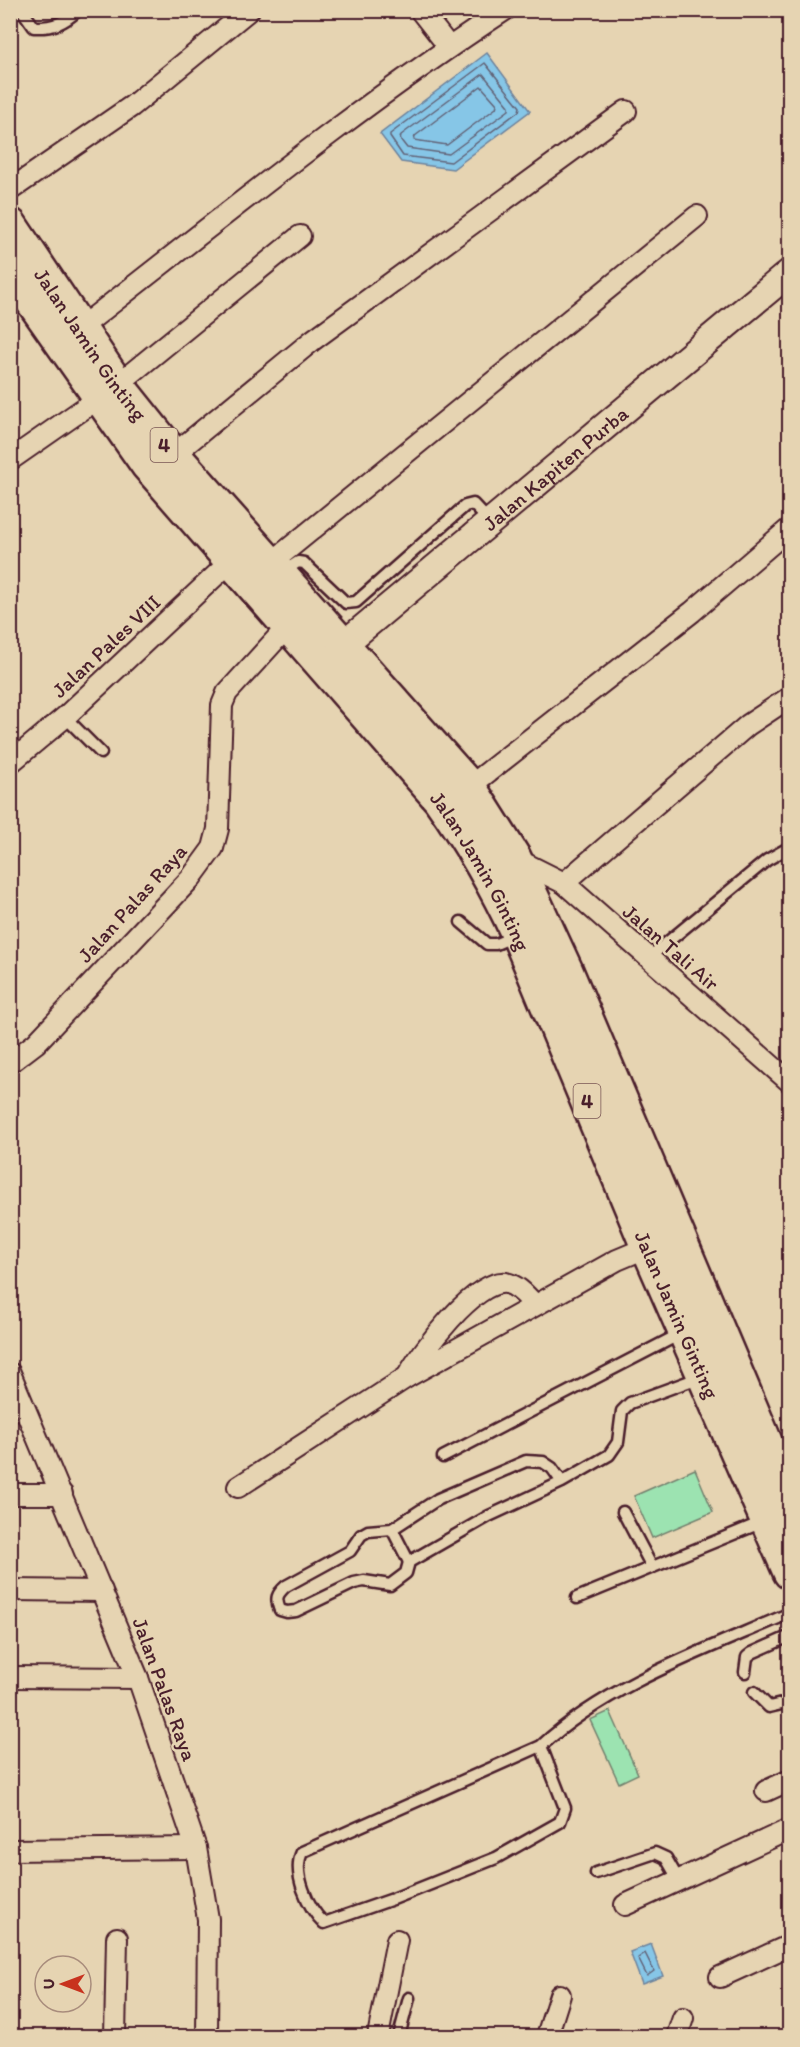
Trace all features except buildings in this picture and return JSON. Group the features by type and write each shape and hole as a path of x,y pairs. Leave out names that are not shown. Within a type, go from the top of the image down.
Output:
{"highway":[{"name":"Jalan Jamin Ginting","path":"10,225 80,328 108,391 148,465 289,625 334,655 470,787 514,858 567,971 783,1491 789,1572"},
{"name":"Jalan Jamin Ginting","path":"10,269 108,391 173,455 276,568 334,655 440,799 495,884 704,1376 783,1491"}],"street":[{"path":"10,190 132,106 249,10"},
{"path":"420,10 449,47"},
{"path":"80,328 269,181 449,47 505,10"},
{"path":"173,455 313,340 626,111"},
{"path":"276,568 697,216"},
{"path":"10,460 108,391 300,236"},
{"name":"Jalan Kapiten Purba","path":"334,655 789,272"},
{"path":"470,787 692,612 789,528"},
{"name":"Jalan Pales VIII","path":"10,763 65,717 231,561"},
{"name":"Jalan Palas Raya","path":"10,1060 15,1059 36,1043 191,878 213,848 218,829 222,705 227,693 289,625"},
{"path":"564,883 748,725 789,697"},
{"name":"Jalan Tali Air","path":"514,858 564,883 647,959 789,1082"},
{"path":"238,1487 407,1377 617,1260 648,1247"},
{"path":"407,1377 438,1331 485,1288 508,1283 518,1288 535,1305"},
{"name":"Jalan Palas Raya","path":"10,1373 138,1678 196,1848 208,1919 207,2037"},
{"path":"10,1494 62,1494"},
{"path":"10,1590 102,1591"},
{"path":"10,1677 138,1678"},
{"path":"766,1791 789,1780"},
{"path":"625,1905 789,1829"},
{"path":"10,1850 196,1848"},
{"path":"115,2037 117,1938"},
{"path":"378,2037 397,1940"},
{"path":"720,1977 789,1945"},
{"path":"547,2037 560,1995"}],"lane":[{"path":"22,10 34,27 51,28 69,19 78,10"},
{"path":"276,568 298,562 304,563 346,603 356,602 465,506 472,504 490,523"},
{"path":"65,717 101,753"},
{"path":"647,959 767,860 789,848"},
{"path":"461,922 487,944 496,944 518,934"},
{"path":"443,1457 684,1332"},
{"path":"409,1562 489,1516 562,1482 614,1451 622,1412 630,1404 704,1376"},
{"path":"392,1529 409,1562 406,1573 390,1585 364,1581 296,1611 280,1610 276,1601 278,1594 286,1586 350,1551 361,1535 368,1531 392,1529 438,1499 525,1461 543,1462 552,1468 562,1482"},
{"path":"577,1598 652,1567 783,1491"},
{"path":"622,1512 652,1567"},
{"path":"542,1746 565,1808 560,1822 496,1858 393,1899 324,1923 314,1913 299,1873 297,1862 302,1852 542,1746 565,1725 600,1702 673,1665 789,1613"},
{"path":"745,1672 747,1658 752,1653 789,1636"},
{"path":"754,1692 769,1707 789,1702"},
{"path":"596,1873 655,1853 666,1858 678,1879"},
{"path":"399,2037 409,1998"}],"green space":[{"path":"695,1469 713,1512 652,1538 634,1496"},
{"path":"610,1711 638,1774 619,1783 590,1720"}],"water":[{"path":"487,53 530,111 453,169 401,162 380,134"},
{"path":"651,1944 663,1976 642,1984 630,1952"}]}
